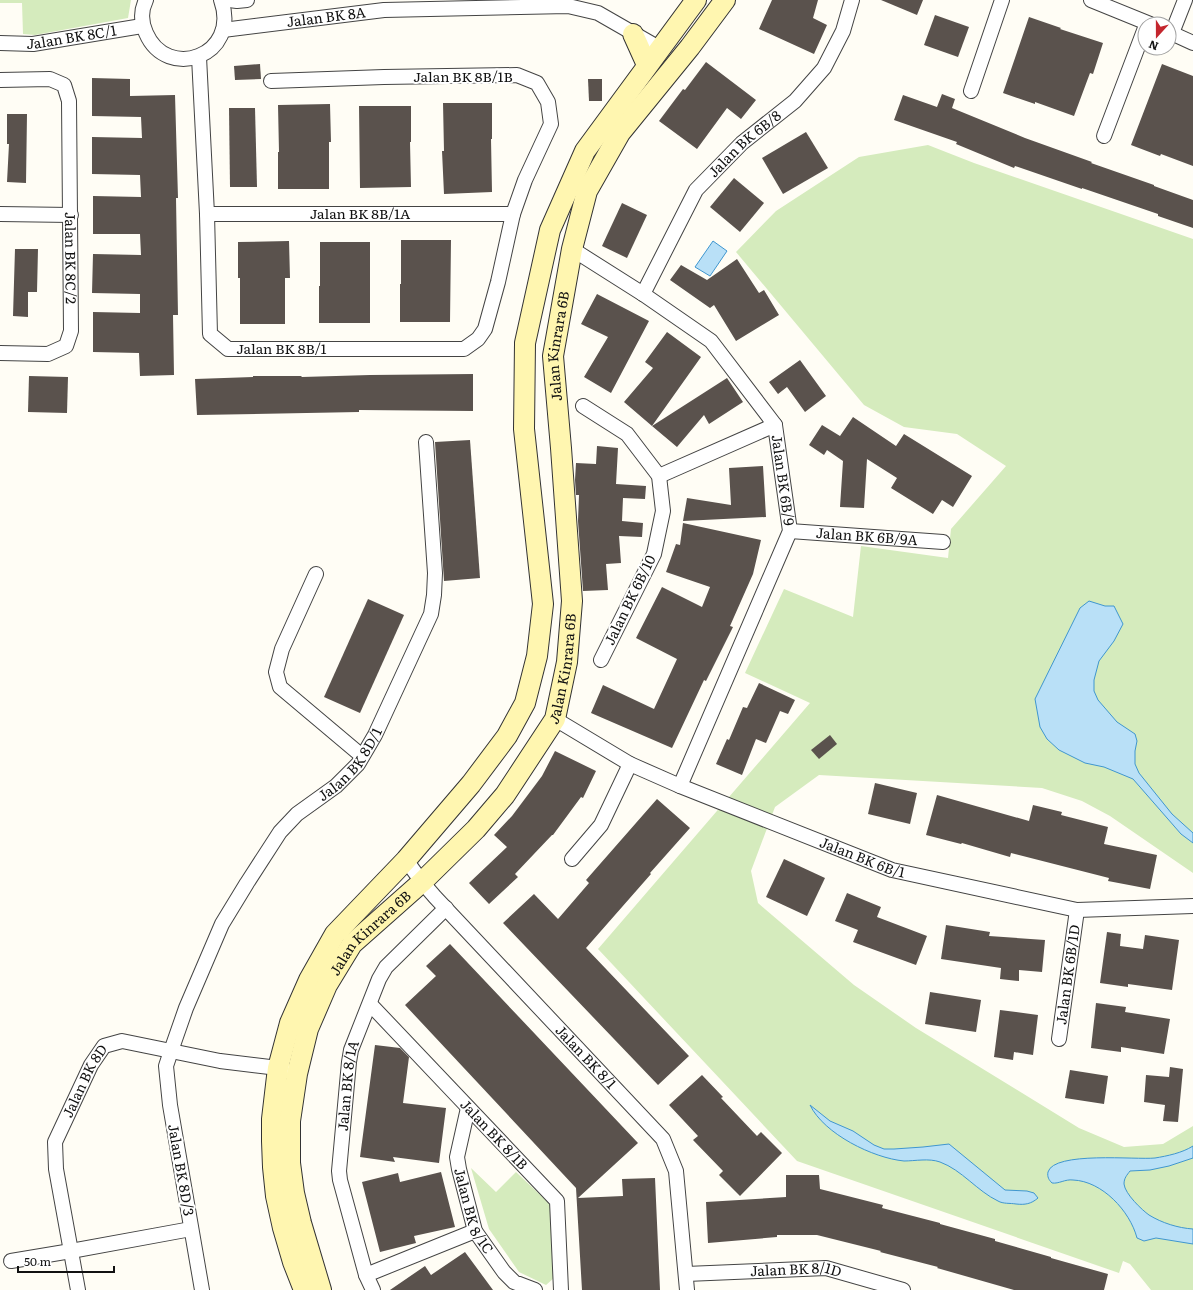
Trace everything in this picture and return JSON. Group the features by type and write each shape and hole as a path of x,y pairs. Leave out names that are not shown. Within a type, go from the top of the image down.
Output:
{"street":[{"path":"146,0 142,14 142,26 150,42 163,54 181,59 199,57 207,52 220,39 225,20 221,0"},
{"path":"229,0 247,0"},
{"name":"Jalan Kinrara 6B","path":"304,1290 293,1262 283,1228 276,1196 273,1167 272,1119 278,1068 290,1023 309,980 335,934 406,860 471,784 507,736 525,703 537,656 543,604 524,429 525,343 550,230 585,151 696,0"},
{"name":"Jalan Kinrara 6B","path":"321,1290 301,1223 294,1193 290,1163 290,1121 297,1074 308,1029 324,991 352,944 422,882 476,829 505,795 555,719 567,662 572,602 553,356 572,249 587,191 620,133 690,47 725,0"},
{"name":"Jalan BK 6B/8","path":"643,294 696,190 742,143 795,101 824,68 843,31 852,0"},
{"path":"971,91 1002,0"},
{"path":"1091,0 1137,21"},
{"path":"1177,17 1185,0"},
{"name":"Jalan BK 8A","path":"223,30 384,10 568,6 598,13 660,48"},
{"name":"Jalan BK 8C/1","path":"0,44 33,44 142,26"},
{"path":"633,34 647,65"},
{"path":"1177,35 1193,42"},
{"path":"660,48 674,53 690,47"},
{"path":"1104,136 1137,51"},
{"name":"Jalan BK 8B/1","path":"199,57 208,214 210,334 228,349 464,349 478,339 485,330 498,282 513,214"},
{"name":"Jalan BK 8B/1B","path":"271,81 384,77 517,76 536,83 548,102 551,124 525,180 513,214"},
{"name":"Jalan BK 8C/2","path":"0,80 50,79 64,86 69,101 71,331 66,346 48,354 0,353"},
{"path":"0,214 70,215"},
{"name":"Jalan BK 8B/1A","path":"208,214 513,214"},
{"name":"Jalan BK 6B/9","path":"572,249 643,294 711,341 775,425 790,531 680,786"},
{"path":"583,406 627,434 659,476 775,425"},
{"name":"Jalan BK 8D/1","path":"171,1051 186,1008 222,924 280,832 297,814 336,786 358,764 375,735 431,614 434,595 434,572 426,442"},
{"name":"Jalan BK 6B/10","path":"601,660 654,554 663,511 659,476"},
{"name":"Jalan BK 6B/9A","path":"790,531 943,542"},
{"path":"316,574 282,649 276,672 280,687 362,756"},
{"name":"Jalan BK 6B/1","path":"555,719 630,764 680,786 892,870 1077,910 1193,906"},
{"path":"572,859 601,825 630,764"},
{"name":"Jalan BK 8/1","path":"406,860 422,882 663,1139 676,1171 687,1290"},
{"name":"Jalan BK 8/1A","path":"373,1290 366,1275 338,1171 351,1050 379,979 386,967 446,908"},
{"name":"Jalan BK 6B/1D","path":"1059,1039 1077,910"},
{"name":"Jalan BK 8/1B","path":"370,1004 557,1201 562,1290"},
{"name":"Jalan BK 8D","path":"78,1290 56,1169 55,1142 91,1065 104,1046 122,1041 220,1061 278,1068"},
{"name":"Jalan BK 8D/3","path":"171,1051 166,1066 170,1105 202,1290"},
{"path":"278,1068 297,1074"},
{"name":"Jalan BK 8/1C","path":"468,1108 457,1157 475,1231 504,1272 514,1282 535,1290"},
{"path":"11,1260 71,1251 191,1229"},
{"path":"366,1275 475,1231"},
{"name":"Jalan BK 8/1D","path":"686,1274 826,1268 903,1290"}],"green space":[{"path":"0,0 131,0 128,18 35,35 23,34 22,3 0,3"},
{"path":"928,145 974,163 1193,239 1193,873 1110,816 1082,801 1042,788 819,775 775,807 751,871 758,903 854,985 916,1028 1079,1128 1124,1147 1163,1144 1193,1126 1193,1290 1151,1290 1130,1264 1123,1261 1119,1273 797,1161 598,949 810,703 745,673 784,589 853,617 861,546 948,558 951,529 1006,466 957,434 904,427 864,405 736,252 776,211 859,157"},
{"path":"471,1168 496,1192 516,1172 552,1206 554,1278 546,1285 519,1272 489,1229"}],"water":[{"path":"713,241 727,251 710,276 695,267"},
{"path":"1089,601 1105,606 1114,606 1123,624 1114,641 1099,661 1094,680 1094,691 1098,700 1117,722 1135,734 1137,741 1135,764 1139,773 1172,814 1193,833 1193,843 1181,834 1133,779 1104,767 1085,763 1059,750 1047,739 1040,727 1035,699 1080,608"},
{"path":"810,1105 830,1121 853,1131 874,1145 884,1149 949,1144 1005,1190 1027,1191 1034,1193 1038,1198 1033,1202 1025,1204 1002,1203 990,1197 955,1170 940,1162 927,1160 904,1161 892,1159 864,1150 838,1135 826,1126"},
{"path":"1193,1146 1193,1158 1169,1166 1150,1170 1130,1171 1125,1178 1124,1184 1127,1192 1138,1206 1149,1215 1170,1225 1193,1229 1193,1244 1156,1238 1144,1241 1137,1238 1128,1218 1121,1208 1104,1192 1084,1182 1070,1180 1052,1183 1048,1177 1048,1172 1054,1165 1065,1161 1097,1158 1155,1158 1179,1152"}],"building":[{"path":"772,0 818,0 813,18 827,25 814,54 759,29"},
{"path":"881,0 923,0 917,15"},
{"path":"935,15 969,27 958,57 924,45"},
{"path":"1029,17 1103,43 1093,74 1090,73 1074,116 1035,102 1035,104 1003,93"},
{"path":"706,62 756,100 741,119 727,108 697,149 659,121"},
{"path":"260,64 261,79 235,80 234,66"},
{"path":"1162,64 1193,76 1193,166 1131,145"},
{"path":"92,78 130,79 130,96 175,95 178,198 176,198 178,315 173,315 174,375 140,376 139,353 93,352 93,312 140,313 140,294 92,293 93,254 141,255 140,234 93,234 93,196 141,197 140,175 92,174 92,137 142,138 141,117 92,116"},
{"path":"588,79 602,79 602,101 589,101"},
{"path":"942,94 955,99 952,108 1025,138 1193,200 1193,228 1158,216 1158,214 1082,188 1015,166 1014,168 956,144 957,142 894,120 903,95 937,107"},
{"path":"443,103 492,103 492,192 444,194 442,151 444,151"},
{"path":"330,104 331,142 329,142 329,189 278,189 278,105"},
{"path":"359,106 411,106 411,187 360,188"},
{"path":"229,108 255,108 257,187 230,187"},
{"path":"7,114 27,114 26,183 7,182 9,144 7,144"},
{"path":"806,132 828,168 783,194 762,158"},
{"path":"734,178 764,203 740,232 710,207"},
{"path":"622,203 647,215 627,258 602,246"},
{"path":"401,240 451,240 450,322 400,322"},
{"path":"289,241 290,278 285,278 285,324 240,324 238,242"},
{"path":"320,242 370,242 370,323 319,323"},
{"path":"15,249 38,249 37,292 28,292 28,317 13,316"},
{"path":"737,259 759,293 764,290 779,315 736,341 714,305 710,308 670,280 681,265 707,280"},
{"path":"597,294 649,321 611,393 584,377 608,337 581,324"},
{"path":"667,332 701,357 652,426 624,402 653,368 645,362"},
{"path":"800,360 826,396 805,412 787,387 778,394 769,382"},
{"path":"473,374 473,411 359,410 359,412 197,415 195,379 253,376 302,377"},
{"path":"29,376 68,377 67,413 28,412"},
{"path":"727,378 743,402 709,424 704,415 677,447 652,426"},
{"path":"853,417 896,446 904,434 972,476 953,507 942,500 933,514 891,488 897,478 867,459 864,508 840,507 843,461 827,450 824,455 809,445 822,425 840,436"},
{"path":"470,440 480,578 444,581 435,442"},
{"path":"597,446 618,448 616,484 646,486 645,499 623,498 622,521 643,523 642,537 619,536 621,563 606,564 608,590 583,591 578,521 579,495 576,495 575,480 576,463 596,464"},
{"path":"763,466 766,517 683,521 687,498 731,505 729,468"},
{"path":"683,523 761,540 753,574 730,626 733,627 706,681 704,680 672,748 591,713 603,685 654,709 677,659 636,638 662,587 702,607 710,587 666,572 676,544 680,545"},
{"path":"368,599 404,615 360,713 324,697"},
{"path":"759,683 795,700 788,714 780,711 766,743 756,739 742,775 716,764 727,739 729,740 743,707 747,708"},
{"path":"830,735 837,744 819,759 811,750"},
{"path":"555,751 596,771 583,798 581,797 553,835 515,874 518,877 489,904 469,883 507,847 494,835 512,816 542,776"},
{"path":"875,783 917,793 910,824 868,814"},
{"path":"937,795 1029,821 1033,805 1062,812 1061,815 1108,827 1104,844 1157,855 1150,889 1108,881 1109,878 1011,853 1010,857 962,843 926,835"},
{"path":"657,799 690,828 586,948 689,1056 658,1085 503,923 534,894 558,919 589,883 586,880"},
{"path":"784,859 825,878 807,916 766,897"},
{"path":"847,893 881,907 877,917 927,936 916,965 853,942 858,930 835,921"},
{"path":"946,925 990,932 989,936 1045,940 1042,972 1019,970 1019,981 1000,979 1001,968 941,959"},
{"path":"1107,932 1121,934 1120,946 1143,949 1145,935 1179,940 1172,990 1128,984 1128,987 1100,983"},
{"path":"450,944 638,1143 578,1198 623,1196 622,1179 655,1178 660,1290 582,1290 576,1188 405,1005 436,976 426,966"},
{"path":"930,992 981,1000 976,1032 925,1024"},
{"path":"1096,1003 1126,1007 1125,1012 1170,1019 1164,1054 1121,1047 1121,1052 1091,1048"},
{"path":"1000,1010 1038,1015 1033,1055 1014,1052 1013,1060 994,1057"},
{"path":"375,1045 400,1048 409,1057 403,1103 446,1108 439,1163 393,1157 395,1162 360,1157"},
{"path":"1170,1067 1183,1069 1178,1122 1163,1121 1165,1105 1144,1102 1146,1075 1169,1077"},
{"path":"1070,1070 1108,1076 1104,1104 1065,1098"},
{"path":"702,1075 723,1097 721,1098 757,1136 761,1132 782,1153 740,1196 719,1175 723,1171 693,1140 698,1136 669,1105"},
{"path":"441,1172 455,1227 414,1236 416,1243 380,1252 362,1182 398,1173 400,1182"},
{"path":"786,1175 819,1175 820,1189 883,1205 882,1208 995,1239 995,1241 1108,1274 1104,1290 1014,1290 937,1268 938,1267 880,1252 881,1251 817,1235 777,1235 777,1237 708,1243 706,1202 786,1197"},
{"path":"465,1252 493,1290 390,1290 425,1266 431,1275"}]}
